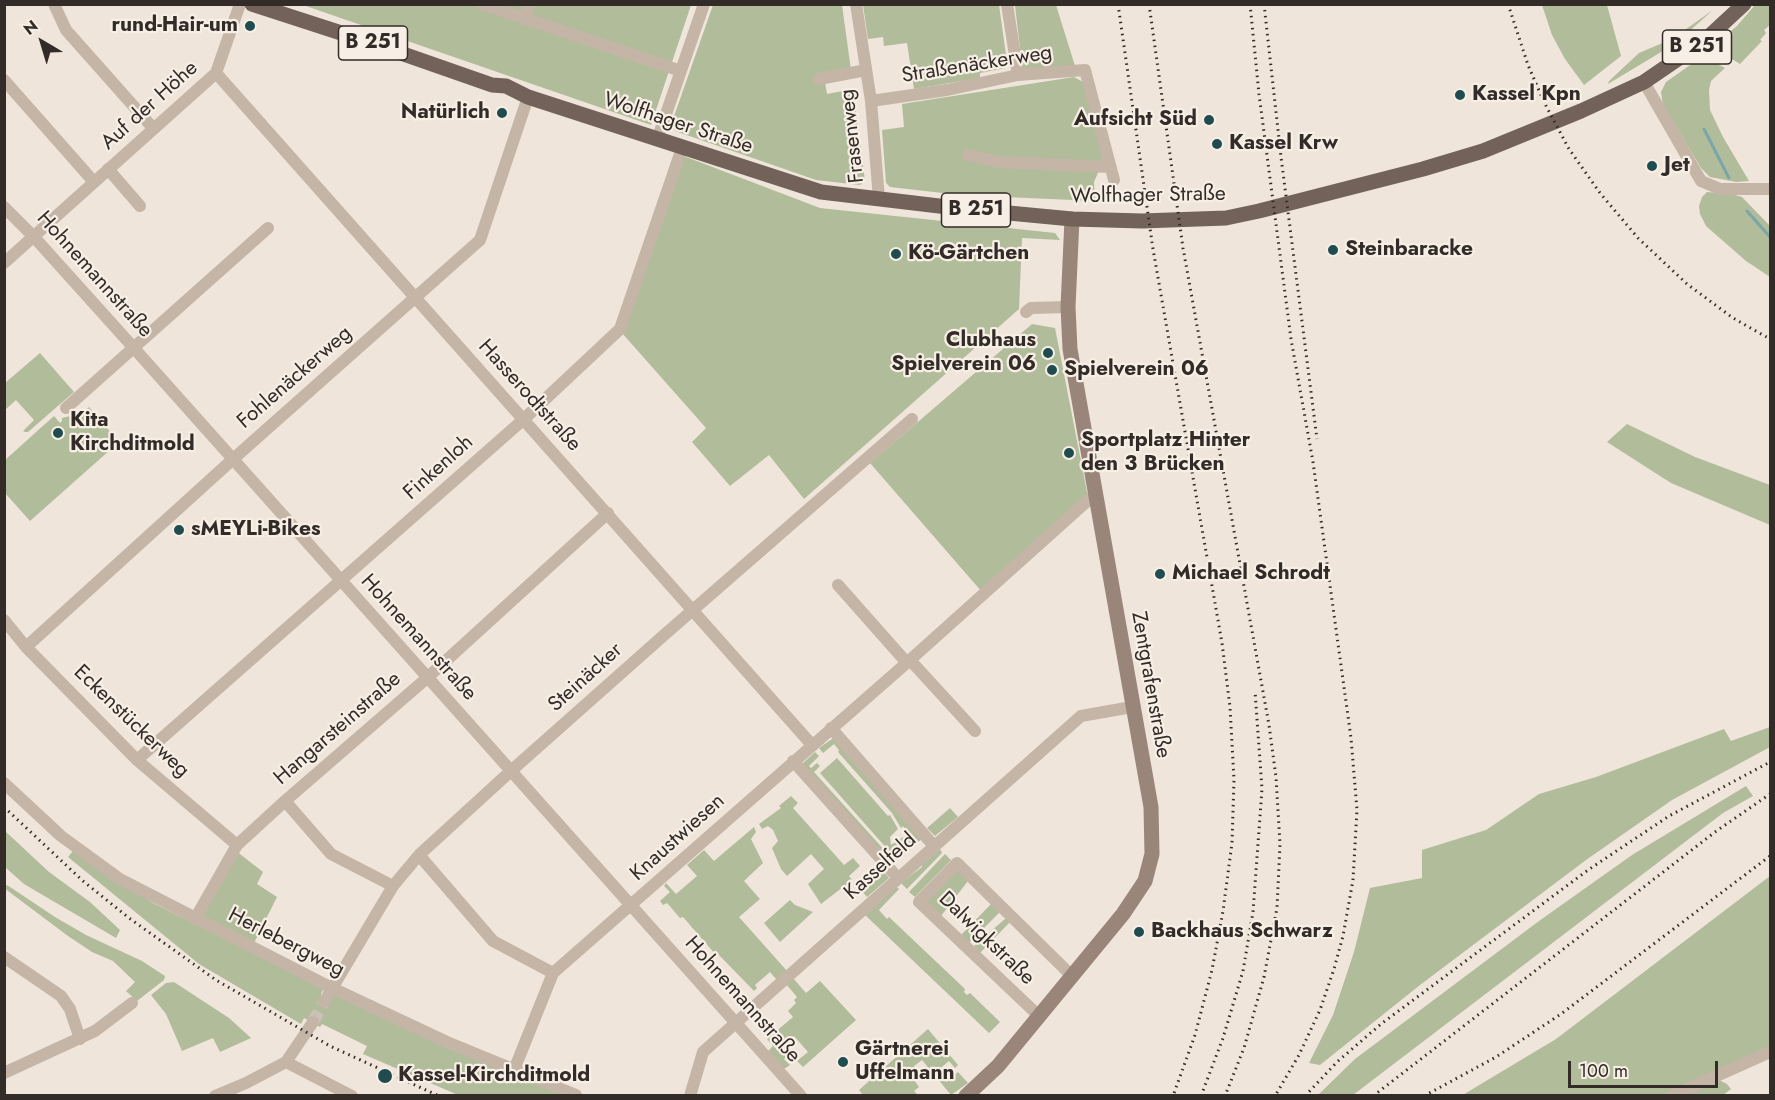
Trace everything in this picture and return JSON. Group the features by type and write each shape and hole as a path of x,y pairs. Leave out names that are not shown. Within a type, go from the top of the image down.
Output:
{"main road":[{"name":"Wolfhager Straße","path":"252,4 492,85 506,86 524,96 657,140 821,192 1072,219 1142,221 1226,218 1423,170 1483,151 1581,111 1644,82 1704,41 1744,4"}],"street":[{"path":"54,4 66,30 153,128"},
{"name":"Auf der Höhe","path":"4,263 216,73 240,4"},
{"path":"482,4 681,71"},
{"path":"525,20 529,4"},
{"path":"657,140 704,4"},
{"name":"Frasenweg","path":"856,4 871,101 879,199"},
{"path":"1007,4 1018,75"},
{"name":"Frasenweg","path":"819,79 866,70"},
{"name":"Straßenäckerweg","path":"871,101 947,90 1018,75 1085,70 1114,180"},
{"name":"Hasserodtstraße","path":"216,73 812,745"},
{"name":"Auf der Höhe","path":"4,80 94,182"},
{"path":"1644,82 1701,181 1720,189 1770,189"},
{"name":"Fohlenäckerweg","path":"26,647 480,240 524,96"},
{"name":"Finkenloh","path":"137,760 524,419 620,329 682,148"},
{"name":"Wolfhager Straße","path":"968,155 999,162 1110,167"},
{"name":"Auf der Höhe","path":"108,169 140,206"},
{"name":"Hohnemannstraße","path":"4,207 133,347 801,1095"},
{"name":"Zentgrafenstraße","path":"966,1095 996,1068 1040,1017 1132,902 1149,870 1153,840 1151,807 1070,349 1068,307 1072,219"},
{"path":"66,408 268,228"},
{"path":"1026,312 1031,308 1068,307"},
{"name":"Steinäcker","path":"324,1002 393,886 419,855 692,610 912,418"},
{"name":"Knaustwiesen","path":"513,1070 553,973 909,662 1094,495"},
{"name":"Hangarsteinstraße","path":"195,919 237,845 427,678 608,513"},
{"path":"838,585 975,731"},
{"name":"Eckenstückerweg","path":"4,620 26,647 137,760 237,845"},
{"name":"Kasselfeld","path":"690,1095 703,1052 1081,716 1132,707"},
{"path":"831,728 934,846"},
{"path":"794,761 898,878"},
{"name":"Herlebergweg","path":"4,783 61,836 120,879 332,988 447,1042 576,1095"},
{"path":"285,801 332,854 393,886"},
{"path":"419,855 493,940 553,973"},
{"name":"Dalwigkstraße","path":"1040,1017 919,902 957,863 1072,976"},
{"path":"4,957 61,996 70,1009 80,1039"},
{"path":"4,1073 80,1039 132,1003"},
{"path":"215,1095 246,1083 286,1062 313,1022"},
{"path":"1672,1095 1770,1052"},
{"path":"286,1062 352,1095"}],"green space":[{"path":"303,5 691,5 651,125"},
{"path":"713,5 842,5 851,70 824,76 827,94 853,89 865,181 860,185 816,180 675,131 672,122"},
{"path":"863,5 999,5 1006,68 980,73 980,78 914,89 907,43 884,46 883,37 868,39"},
{"path":"1015,5 1056,5 1075,66 1024,71"},
{"path":"1542,5 1607,5 1621,56 1584,85 1565,59 1552,35"},
{"path":"1755,5 1770,5 1770,25 1764,30 1766,33 1760,40 1762,41 1740,64 1719,51 1715,44 1737,26"},
{"path":"1713,10 1676,43 1608,84 1639,53 1672,39"},
{"path":"1703,56 1725,68 1711,81 1710,110 1749,181 1736,182 1710,177 1701,168 1663,105 1661,92 1666,82"},
{"path":"1074,77 1083,82 1104,159 1094,182 1095,201 960,195 890,187 886,183 882,130 904,127 902,104"},
{"path":"681,155 820,208 1055,233 1060,240 1022,238 1019,309 804,499 769,455 730,486 692,442 706,428 622,333"},
{"path":"1707,192 1742,197 1770,226 1770,277 1746,261 1706,226 1699,206 1702,197"},
{"path":"1032,324 1055,328 1088,497 982,592 870,463"},
{"path":"40,353 74,392 28,432 25,432 23,431 34,420 16,400 5,410 5,383"},
{"name":"Kita Kirchditmold","path":"89,407 119,442 30,521 5,493 5,460 54,416 60,423 62,418 70,416 76,418"},
{"path":"1627,424 1695,457 1770,485 1770,525 1671,483 1607,442"},
{"path":"1770,727 1770,747 1672,800 1586,860 1420,985 1320,1065 1309,1063 1333,1015 1354,952 1370,888 1422,878 1422,850 1486,830 1539,794 1596,777 1724,729 1731,741"},
{"path":"832,739 836,740 923,838 912,847 903,826 901,828 892,813 838,752 834,744 823,753 819,748"},
{"path":"815,752 819,756 809,766 811,768 817,763 820,766 814,772 895,862 892,865 802,764"},
{"path":"837,758 888,816 890,815 898,829 890,837 891,845 903,837 910,849 897,860 820,773"},
{"path":"1746,786 1753,796 1723,813 1353,1095 1318,1095 1355,1059 1539,921 1632,855"},
{"path":"791,796 798,803 793,808 844,865 853,858 860,866 849,876 852,880 821,904 808,884 824,869 811,854 787,876 781,869 772,848 778,841 773,830 768,826 762,829 759,824 781,808 779,806"},
{"path":"950,808 958,817 935,836 927,828"},
{"path":"754,827 756,832 751,839 763,863 744,881 760,899 739,917 787,971 777,980 770,972 755,985 757,988 754,991 718,954 716,955 683,917 680,918 667,903 663,905 660,901 670,892 664,886 666,883 676,894 697,876 687,865 704,850 714,861"},
{"path":"4,830 49,872 90,902 120,930 116,938 24,884 5,867"},
{"path":"940,849 942,853 907,889 901,883"},
{"path":"73,851 153,903 324,988 321,999 336,994 565,1095 458,1095 363,1054 367,1046 322,1024 320,1027 304,1018 301,1024 199,964 68,857"},
{"path":"236,851 263,872 257,884 277,897 254,943 199,917"},
{"path":"945,854 951,860 915,897 909,892"},
{"path":"882,869 889,878 867,897 860,889"},
{"path":"956,869 968,881 941,916 926,901"},
{"path":"1770,876 1770,1048 1664,1095 1461,1096 1556,1039"},
{"path":"7,885 86,935 142,961 165,976 164,980 137,1001 126,991 135,982 113,961 92,952 68,936 4,888"},
{"path":"896,886 899,889 879,910 965,989 964,992 967,995 970,993 1000,1022 989,1033 864,914"},
{"path":"790,900 795,905 813,912 780,942 764,923"},
{"path":"992,903 1001,911 969,943 961,935"},
{"path":"1006,918 1010,922 980,953 974,946"},
{"path":"793,978 806,993 820,981 856,1020 803,1067 797,1061 808,1052 794,1036 785,1044 792,1052 784,1059 790,1065 784,1069 768,1051 773,1046 767,1039 793,1017 788,1011 796,1003 794,1000 797,997 786,984"},
{"path":"174,982 229,1018 251,1038 220,1052 213,1038 182,1051 166,1014 151,995 166,983"},
{"path":"928,1029 958,1065 955,1068 949,1061 937,1071 947,1082 958,1072 968,1083 951,1095 922,1060 914,1066 918,1072 912,1077 919,1087 914,1091 918,1095 863,1095 859,1090"},
{"path":"1717,1079 1731,1089 1723,1095 1682,1096"}],"waterway":[{"path":"1704,129 1729,178"},
{"path":"1747,211 1770,237"}],"tunnel":[{"path":"313,1022 324,1002"}],"railway":[{"path":"1118,4 1153,249 1222,643 1230,707 1234,780 1232,843 1212,970 1195,1035 1173,1096"},
{"path":"1149,4 1183,248 1269,725 1276,777 1280,844 1277,908 1264,977 1244,1048 1225,1096"},
{"path":"1250,4 1259,94 1291,339 1313,462 1351,738 1357,810 1353,880 1343,936 1334,969 1320,1010 1299,1055 1275,1096"},
{"path":"1264,4 1317,439"},
{"path":"1508,4 1528,65 1544,102 1569,149 1600,193 1638,238 1687,284 1733,318 1770,339"},
{"path":"1201,1096 1223,1038 1243,971 1253,912 1262,789 1255,691"},
{"path":"1305,1096 1337,1062 1381,1024 1588,870 1669,816 1770,762"},
{"path":"1373,1096 1715,832 1770,794"},
{"path":"4,807 83,881 129,918 216,980 330,1046 439,1096"},
{"path":"1424,1096 1496,1057 1561,1014 1770,856"}],"place":[{"name":"rund-Hair-um","path":"250,26"},
{"name":"Kassel Kpn","path":"1460,95"},
{"name":"Natürlich","path":"502,113"},
{"name":"Aufsicht Süd","path":"1209,120"},
{"name":"Kassel Krw","path":"1217,144"},
{"name":"Jet","path":"1652,166"},
{"name":"Steinbaracke","path":"1333,250"},
{"name":"Kö-Gärtchen","path":"896,254"},
{"name":"Clubhaus Spielverein 06","path":"1048,353"},
{"name":"Spielverein 06","path":"1052,370"},
{"name":"Kita Kirchditmold","path":"58,433"},
{"name":"Sportplatz Hinter den 3 Brücken","path":"1069,453"},
{"name":"sMEYLi-Bikes","path":"179,530"},
{"name":"Michael Schrodt","path":"1160,574"},
{"name":"Backhaus Schwarz","path":"1139,932"},
{"name":"Gärtnerei Uffelmann","path":"843,1062"},
{"name":"Kassel-Kirchditmold","path":"385,1076"}]}
